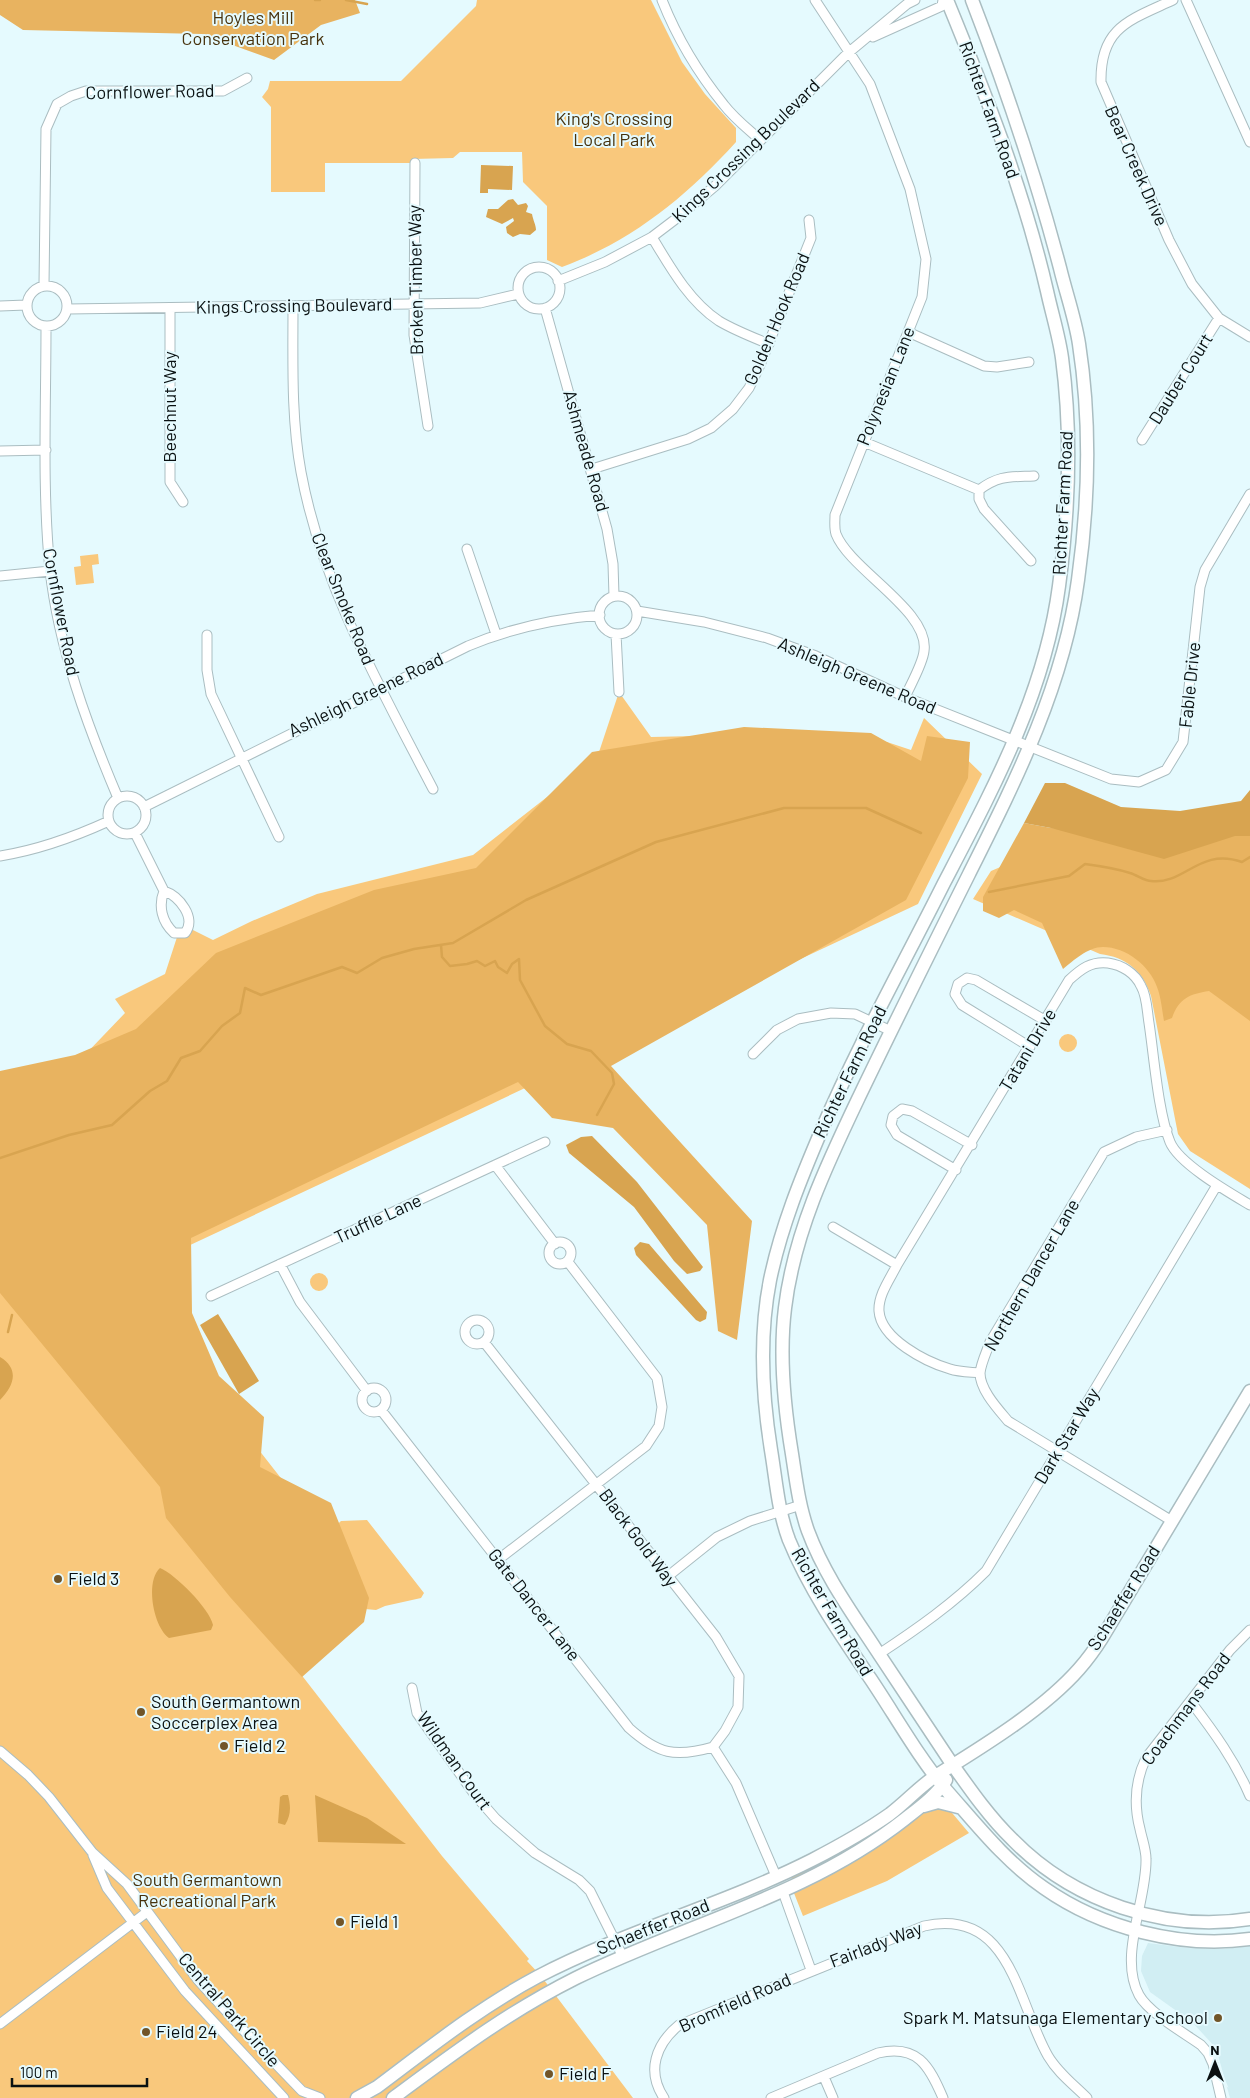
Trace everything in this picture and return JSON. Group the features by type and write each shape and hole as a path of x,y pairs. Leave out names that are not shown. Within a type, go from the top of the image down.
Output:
{"main road":[{"name":"Richter Farm Road","path":"945,0 1003,142 1023,204 1037,248 1062,364 1068,428 1066,522 1058,592 1046,656 1014,740 970,834 873,1022 829,1113 793,1197 770,1278 762,1357 766,1421 781,1511 789,1538 811,1584 854,1654 939,1781 1016,1866 1044,1888 1101,1919 1135,1930 1180,1939 1225,1942 1250,1939"},
{"name":"Richter Farm Road","path":"972,0 999,70 1044,207 1079,341 1088,431 1085,519 1078,586 1063,658 1030,747 923,970 890,1031 812,1199 796,1253 785,1306 782,1351 786,1419 800,1505 809,1533 830,1579 954,1766 1008,1836 1028,1855 1079,1890 1138,1913 1171,1920 1206,1923 1250,1919"},
{"name":"Schaeffer Road","path":"393,2098 506,2016 579,1977 782,1892 844,1861 915,1811 939,1781 954,1766 1038,1706 1078,1670 1102,1638 1250,1391"},
{"name":"Schaeffer Road","path":"357,2098 377,2087 497,2000 568,1962 811,1860 862,1832 939,1781"},
{"path":"915,1811 928,1803 938,1802 962,1808"}],"street":[{"path":"662,0 669,19 699,70 725,107 760,140"},
{"name":"Polynesian Lane","path":"815,0 870,84 885,119 912,198 926,259 922,297 836,515 836,532 844,547 909,613 922,634 924,651 905,697"},
{"name":"Kings Crossing Boulevard","path":"558,282 605,262 652,237 715,186 848,53 907,4 915,0"},
{"name":"Kings Crossing Boulevard","path":"848,53 879,34 942,6 945,0"},
{"name":"Bear Creek Drive","path":"1173,0 1125,23 1113,34 1100,61 1101,82 1169,240 1192,284 1219,318 1250,337"},
{"path":"1186,0 1250,142"},
{"name":"Cornflower Road","path":"44,285 46,129 57,104 71,96 86,91 223,91 247,78"},
{"name":"Broken Timber Way","path":"415,163 414,335 428,426"},
{"name":"Golden Hook Road","path":"592,468 688,439 711,428 733,409 749,388 811,238 809,220"},
{"path":"652,237 669,265 701,307 719,321 768,344"},
{"path":"536,268 550,271 558,282 559,295 556,301 545,308 532,308 526,305 518,294 520,280 529,270 536,268"},
{"path":"44,285 54,286 62,291 67,299 68,309 61,322 46,327 36,324 28,316 26,305 31,292 44,285"},
{"name":"Kings Crossing Boulevard","path":"68,309 480,303 518,294"},
{"path":"0,306 26,305"},
{"name":"Clear Smoke Road","path":"293,306 294,408 300,470 317,540 354,635 432,790"},
{"name":"Beechnut Way","path":"170,308 170,482 183,502"},
{"name":"Ashmeade Road","path":"545,308 592,468 607,529 613,564 614,596"},
{"name":"Dauber Court","path":"1142,440 1219,318"},
{"name":"Cornflower Road","path":"46,327 46,520 50,572 62,633 76,687 98,750 118,798"},
{"path":"908,332 984,366 997,367 1029,362"},
{"path":"864,442 979,490"},
{"path":"0,451 46,450"},
{"path":"979,490 992,480 1001,477 1034,476"},
{"path":"979,490 979,499 984,510 1032,561"},
{"name":"Fable Drive","path":"1014,740 1111,779 1139,782 1166,770 1183,742 1200,587 1205,570 1250,494"},
{"path":"467,548 496,634"},
{"path":"0,576 50,572"},
{"path":"614,596 624,597 632,602 637,611 633,626 626,632 616,634 605,629 600,621 603,603 614,596"},
{"name":"Ashleigh Greene Road","path":"637,611 704,622 767,638 816,656 905,697 1014,740"},
{"name":"Ashleigh Greene Road","path":"144,807 380,687 496,634 564,618 600,615"},
{"path":"616,634 619,692"},
{"path":"207,635 207,670 211,694 279,837"},
{"path":"130,797 140,802 144,807 146,819 140,830 134,833 128,834 116,831 108,821 110,806 118,798 130,797"},
{"path":"0,856 20,853 76,836 108,821"},
{"path":"134,833 164,891 174,894 180,900 189,922 189,928 185,933 174,933 168,927 160,902 164,891"},
{"name":"Tatani Drive","path":"980,1373 951,1370 931,1362 891,1337 882,1324 879,1311 881,1298 897,1265 972,1144 1069,980 1088,965 1101,962 1113,964 1131,972 1142,986 1171,1144 1180,1155 1217,1185 1250,1205"},
{"path":"1030,1047 962,1005 955,994 958,984 967,978 976,980 1046,1021"},
{"path":"753,1054 777,1030 798,1019 831,1012 855,1014 890,1031"},
{"path":"956,1170 897,1135 891,1126 893,1116 902,1109 912,1111 972,1144"},
{"name":"Northern Dancer Lane","path":"1167,1130 1136,1137 1104,1152 990,1342 980,1373 985,1388 994,1404 1008,1421 1172,1520"},
{"name":"Truffle Lane","path":"211,1296 545,1142"},
{"path":"495,1165 555,1244"},
{"name":"Dark Star Way","path":"879,1654 924,1624 986,1571 1217,1185"},
{"path":"833,1227 897,1265"},
{"path":"560,1242 569,1246 572,1254 568,1262 559,1264 551,1260 549,1252 555,1244 560,1242"},
{"path":"499,1559 646,1446 659,1426 662,1407 657,1378 568,1262"},
{"name":"Gate Dancer Lane","path":"280,1264 300,1302 367,1391"},
{"name":"Black Gold Way","path":"484,1342 716,1637 739,1676 738,1707 725,1731 713,1747"},
{"name":"Gate Dancer Lane","path":"378,1389 385,1394 386,1402 381,1410 372,1412 364,1406 363,1396 367,1391 378,1389"},
{"name":"Gate Dancer Lane","path":"381,1410 629,1728 649,1746 671,1752 693,1753 713,1747"},
{"path":"667,1577 717,1537 750,1521 800,1505"},
{"name":"Coachmans Road","path":"1135,1930 1146,1877 1146,1857 1139,1827 1137,1806 1139,1772 1146,1758 1230,1650 1250,1630"},
{"name":"Wildman Court","path":"412,1688 417,1713 475,1795 496,1818 535,1852 580,1880 590,1891 624,1957"},
{"path":"1191,1702 1216,1734 1238,1769 1250,1796"},
{"path":"713,1747 736,1784 776,1876"},
{"name":"Central Park Circle","path":"0,1751 49,1797 92,1852 127,1884 198,1980 246,2033 302,2091 320,2098"},
{"name":"Central Park Circle","path":"92,1852 106,1888 184,1991 284,2098"},
{"path":"782,1892 811,1970"},
{"path":"0,2024 147,1912"},
{"name":"Fairlady Way","path":"811,1970 924,1926 938,1923 967,1928 988,1940 1003,1954 1047,2054 1062,2074 1087,2098"},
{"path":"1135,1930 1131,1958 1135,1986 1139,1996 1147,2005 1201,2045 1208,2053 1221,2098"},
{"name":"Bromfield Road","path":"664,2098 657,2083 655,2060 661,2043 678,2025 811,1970"},
{"path":"771,2098 878,2053 892,2050 909,2052 922,2062 934,2076 943,2098"},
{"path":"824,2077 833,2098"}],"shaded area":[{"path":"481,165 513,166 512,190 488,189 488,193 480,193"},
{"path":"513,199 518,205 526,203 528,206 526,212 532,214 536,230 530,235 520,234 513,237 507,233 506,227 514,221 513,218 502,224 486,217 488,209 498,209 508,200"},
{"path":"1045,783 1065,783 1121,807 1180,811 1241,801 1250,790 1250,836 1235,836 1164,859 1051,828 1024,823"},
{"path":"592,1136 637,1182 703,1267 700,1271 687,1274 674,1261 634,1207 569,1153 566,1145 581,1137"},
{"path":"640,1242 649,1244 707,1312 706,1319 700,1322 696,1320 636,1255 634,1248"},
{"path":"218,1314 259,1381 239,1394 200,1325"},
{"path":"0,1357 10,1367 13,1378 9,1389 0,1400"},
{"path":"160,1568 174,1577 206,1610 213,1625 211,1630 169,1638 163,1632 155,1614 152,1593 155,1574"},
{"path":"288,1795 290,1807 285,1825 278,1823 280,1797"},
{"path":"315,1795 367,1818 406,1844 318,1842"},
{"name":"Spark M. Matsunaga Elementary School","path":"1148,1943 1187,1948 1225,1949 1250,1946 1250,2098 1230,2098 1216,2048 1192,2022 1150,1992 1141,1971 1142,1956"}],"green space":[{"name":"Hoyles Mill Conservation Park","path":"0,0 355,0 360,13 321,25 274,60 202,34 23,30 0,15"},
{"name":"King's Crossing Local Park","path":"477,0 651,0 682,62 705,94 736,128 736,142 698,181 635,231 588,256 562,267 547,260 547,206 523,182 522,152 460,152 453,158 412,159 411,163 325,163 325,192 271,192 271,107 262,97 268,89 270,81 401,81 476,6"},
{"path":"98,554 99,564 92,565 94,583 76,585 74,567 81,566 80,556"},
{"name":"South Germantown Recreational Park","path":"619,692 651,737 781,734 887,742 911,750 924,718 982,774 918,904 156,1261 237,1422 320,1528 241,1597 442,1856 529,1959 527,1961 541,1976 633,2098 0,2098 0,1080 79,1061 125,1013 115,999 165,974 178,934 189,928 213,940 252,921 317,894 473,855 597,758"},
{"path":"744,727 871,733 921,761 927,736 970,742 968,778 906,900 611,1066 752,1221 737,1340 718,1331 707,1225 613,1128 552,1118 518,1082 191,1238 192,1313 219,1376 264,1417 260,1467 331,1503 369,1598 364,1622 302,1677 230,1597 166,1518 160,1487 0,1293 0,1071 75,1055 136,1029 216,953 374,890 476,868 592,752"},
{"path":"1024,823 1051,828 1250,836 1250,1021 1209,991 1186,998 1178,1006 1172,1018 1164,1021 1160,995 1154,979 1143,965 1128,954 1112,948 1092,949 1063,969 1042,923 1014,910 999,918 983,911 983,897"},
{"path":"1250,844 1250,1189 1190,1151 1178,1134 1151,996 1148,987 1138,973 1118,958 1100,954 973,899 991,871 1050,846 1167,867"},
{"path":"1064,1034 1072,1034 1077,1039 1075,1050 1064,1052 1059,1047 1059,1039"},
{"path":"319,1273 325,1276 328,1282 325,1288 319,1291 313,1288 310,1282 313,1276"},
{"path":"367,1520 424,1593 421,1598 385,1606 376,1610 354,1608 328,1533 341,1521"},
{"path":"942,1801 969,1833 887,1881 803,1916 790,1883 795,1870"}],"waterway":[{"path":"315,0 320,0"},
{"path":"346,0 367,4"},
{"path":"0,1158 69,1135 112,1125 150,1091 167,1081 181,1058 200,1051 222,1026 240,1013 245,988 261,995 342,967 357,973 382,958 414,949 453,943 526,900 656,842 784,808 866,808 921,833"},
{"path":"989,892 1069,876 1085,864 1119,870 1149,881 1163,881 1174,878 1203,862 1214,859 1242,862 1250,857"},
{"path":"441,945 442,957 450,966 477,961 485,966 495,961 498,967 507,973 512,964 519,959 520,980 545,1026 567,1044 591,1051 612,1073 614,1084 597,1115"},
{"path":"8,1332 12,1315"}],"place":[{"name":"Field 3","path":"58,1579"},
{"name":"South Germantown Soccerplex Area","path":"141,1712"},
{"name":"Field 2","path":"224,1746"},
{"name":"Field 1","path":"340,1922"},
{"name":"Spark M. Matsunaga Elementary School","path":"1218,2018"},
{"name":"Field 24","path":"146,2032"},
{"name":"Field F","path":"549,2074"}]}
